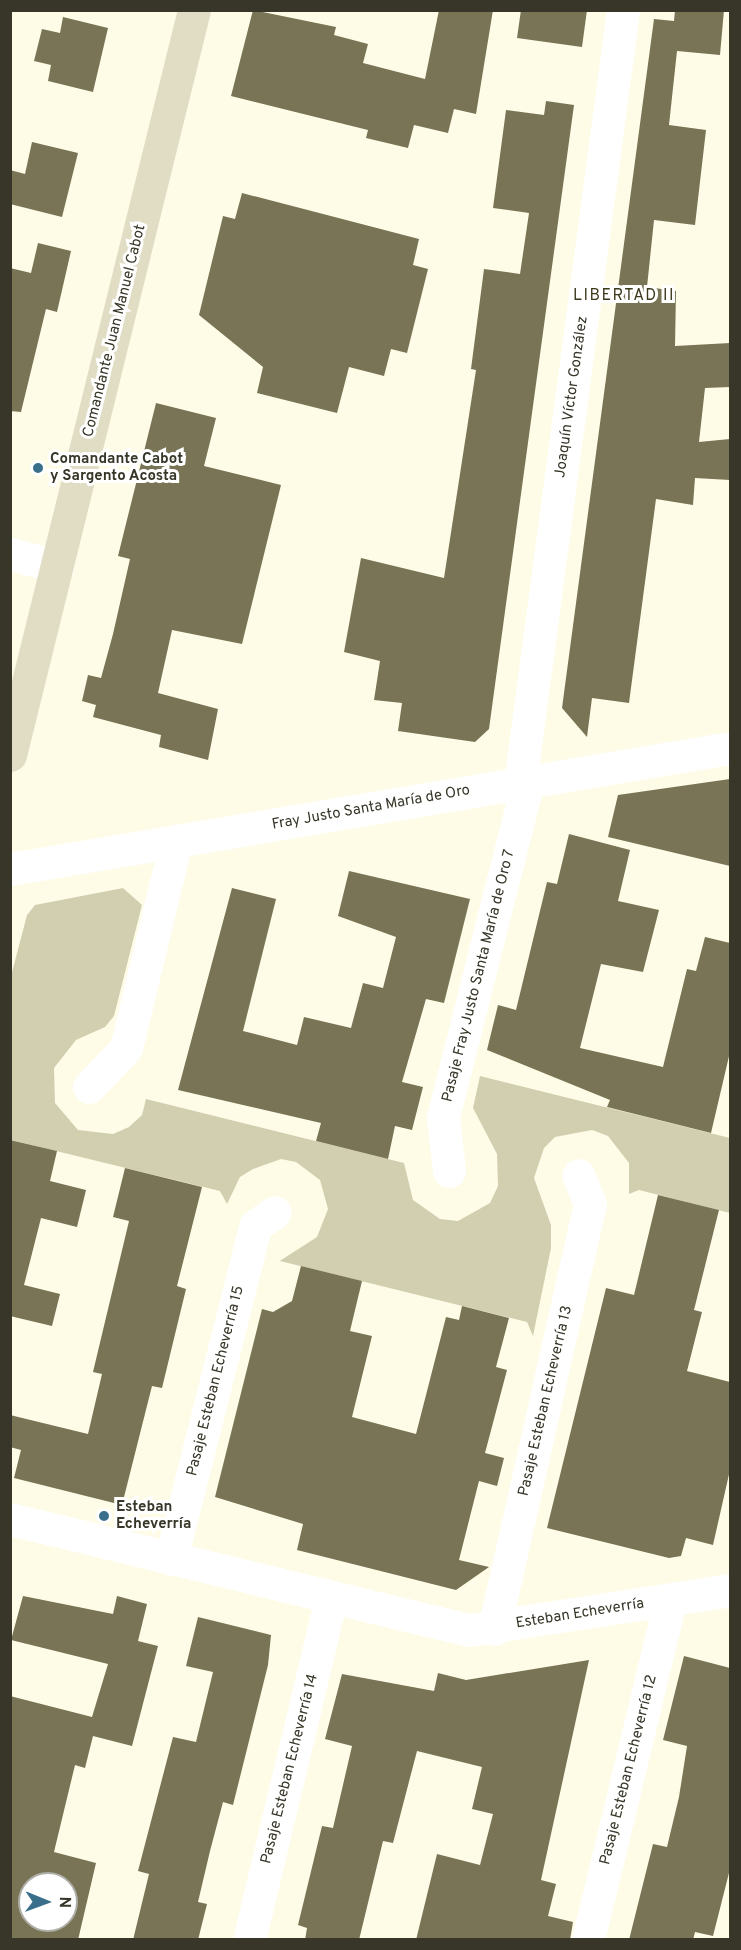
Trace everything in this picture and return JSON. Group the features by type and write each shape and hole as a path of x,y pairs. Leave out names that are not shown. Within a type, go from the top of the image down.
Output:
{"main road":[{"name":"Comandante Juan Manuel Cabot","path":"10,755 194,10"}],"street":[{"name":"Joaquín Víctor González","path":"524,783 623,10"},
{"path":"10,554 57,566"},
{"name":"Fray Justo Santa María de Oro","path":"10,869 730,748"},
{"name":"Pasaje Fray Justo Santa María de Oro 7","path":"449,1171 443,1117 524,783"},
{"path":"89,1087 126,1048 176,841"},
{"name":"Pasaje Esteban Echeverría 13","path":"494,1629 590,1204 578,1175"},
{"name":"Pasaje Esteban Echeverría 15","path":"171,1559 255,1226 275,1212"},
{"name":"Esteban Echeverría","path":"11,1520 438,1625 494,1629 730,1590"},
{"name":"Pasaje Esteban Echeverría 14","path":"249,1940 331,1599"},
{"name":"Pasaje Esteban Echeverría 12","path":"588,1940 670,1600"}],"shaded area":[{"path":"123,888 142,905 114,1016 105,1027 76,1040 54,1068 55,1103 78,1130 113,1134 129,1127 142,1115 146,1099 404,1163 413,1200 440,1219 458,1221 490,1203 498,1186 497,1154 473,1108 480,1076 730,1138 730,1213 639,1190 629,1194 629,1163 608,1136 592,1130 555,1137 544,1148 534,1178 551,1225 551,1248 533,1336 527,1322 280,1261 272,1266 317,1237 328,1209 320,1180 296,1162 281,1159 253,1169 240,1177 227,1204 220,1191 11,1140 11,976 27,915 35,905"}],"building":[{"path":"253,10 336,27 334,35 368,44 363,63 425,79 439,10 493,10 476,114 454,109 448,133 414,125 408,148 366,138 368,130 231,96"},
{"path":"521,10 587,10 582,47 517,38"},
{"path":"675,10 724,10 720,55 677,51 669,125 706,130 695,225 654,220 647,287 676,291 675,346 730,343 730,387 705,388 699,442 730,439 730,480 695,478 693,505 656,499 629,703 592,698 587,737 562,708 654,19 674,21"},
{"path":"63,17 108,28 93,92 48,81 51,65 34,61 42,29 60,33"},
{"path":"546,101 574,105 489,729 475,742 398,731 402,703 374,700 380,661 344,652 361,558 444,578 476,370 471,369 484,269 520,274 529,213 493,208 506,110 544,115"},
{"path":"32,142 78,153 62,217 10,204 10,170 25,174"},
{"path":"242,193 419,239 413,265 428,269 407,353 391,349 384,376 349,367 337,413 257,393 263,367 199,315 223,216 235,219"},
{"path":"38,243 71,251 57,312 46,309 21,412 10,411 10,268 31,273"},
{"path":"156,403 216,418 204,466 281,485 242,644 172,630 158,693 218,709 208,760 159,747 161,735 93,717 96,705 82,701 88,675 101,678 113,634 130,559 118,556"},
{"path":"730,779 730,866 608,837 618,795"},
{"path":"569,834 630,850 618,901 659,910 643,972 601,964 580,1048 663,1067 687,969 696,971 705,937 730,943 730,1052 711,1133 607,1107 610,1100 487,1050 498,1005 516,1010 547,882 557,884"},
{"path":"349,871 470,899 444,1003 426,999 402,1082 423,1087 412,1130 395,1126 388,1159 316,1141 321,1123 178,1090 232,888 276,899 243,1031 297,1045 304,1017 351,1028 363,983 383,988 396,937 338,916"},
{"path":"10,1140 57,1151 50,1181 86,1190 77,1227 41,1218 24,1285 60,1294 52,1326 10,1316"},
{"path":"125,1168 202,1187 177,1286 186,1289 162,1388 152,1386 122,1505 14,1478 21,1450 10,1447 10,1415 88,1434 102,1374 93,1372 129,1221 113,1217"},
{"path":"658,1195 719,1210 694,1310 702,1312 687,1371 730,1382 730,1470 713,1545 686,1538 681,1556 669,1558 547,1528 606,1288 634,1295"},
{"path":"301,1266 362,1281 350,1331 372,1336 352,1417 416,1434 446,1317 459,1320 462,1306 509,1318 496,1367 507,1370 485,1453 504,1458 497,1486 479,1481 459,1560 489,1567 456,1590 297,1550 303,1524 215,1497 262,1309 273,1312 292,1301"},
{"path":"23,1596 113,1614 117,1596 147,1604 138,1641 158,1646 132,1746 93,1736 85,1768 75,1765 54,1852 96,1863 78,1940 10,1940 10,1696 92,1717 108,1664 11,1640"},
{"path":"198,1617 271,1635 268,1665 233,1805 223,1802 210,1851 198,1902 207,1904 198,1940 133,1940 149,1874 138,1871 173,1737 196,1742 213,1672 186,1666"},
{"path":"684,1656 730,1668 730,1869 713,1936 695,1932 693,1940 629,1940 653,1844 667,1847 679,1797 687,1746 663,1740"},
{"path":"589,1660 541,1880 556,1884 548,1916 573,1922 570,1940 416,1940 437,1854 480,1865 493,1814 472,1809 482,1767 417,1751 393,1843 383,1841 359,1940 305,1940 307,1928 298,1925 322,1826 333,1828 352,1746 325,1739 342,1674 434,1691 438,1673 466,1680"}],"place":[{"name":"Comandante Cabot y Sargento Acosta","path":"38,468"},
{"name":"Esteban Echeverría","path":"104,1516"}],"district":[{"name":"LIBERTAD II","path":"624,296"}]}
